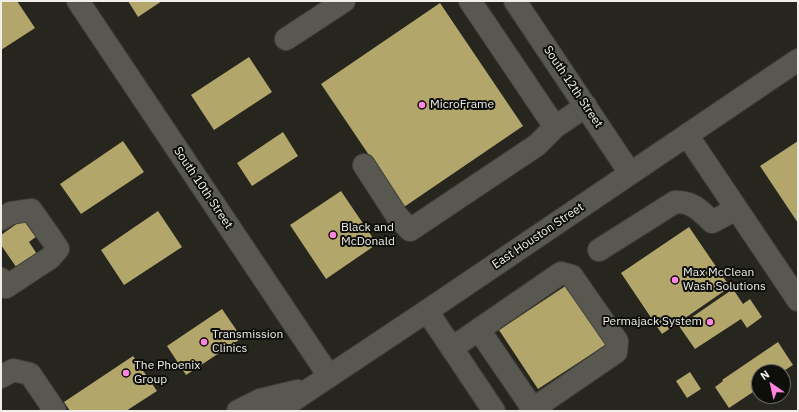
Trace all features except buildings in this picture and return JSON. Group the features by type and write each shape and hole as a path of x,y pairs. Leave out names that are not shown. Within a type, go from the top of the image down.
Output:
{"street":[{"name":"South 10th Street","path":"78,1 329,376"},
{"path":"286,39 344,1"},
{"path":"470,1 556,127"},
{"name":"South 12th Street","path":"515,1 630,173"},
{"name":"East Houston Street","path":"277,411 427,312 798,60"},
{"path":"364,165 397,216 410,230 537,145 556,127 586,106"},
{"path":"687,135 798,300"},
{"path":"599,250 675,202 682,202 699,210 712,222 736,209"},
{"path":"1,219 11,213 31,210 58,249 50,258 6,287 1,279"},
{"path":"452,348 561,273 572,276 617,340 616,352 531,410 479,330"},
{"path":"427,312 494,411"},
{"path":"1,377 13,370 30,374 55,411"},
{"path":"238,411 260,400 311,388"}],"place":[{"name":"MicroFrame","path":"422,105"},
{"name":"Black and McDonald","path":"333,235"},
{"name":"Max McClean Wash Solutions","path":"675,280"},
{"name":"Permajack System","path":"710,322"},
{"name":"Transmission Clinics","path":"204,342"},
{"name":"The Phoenix Group","path":"126,373"}]}
